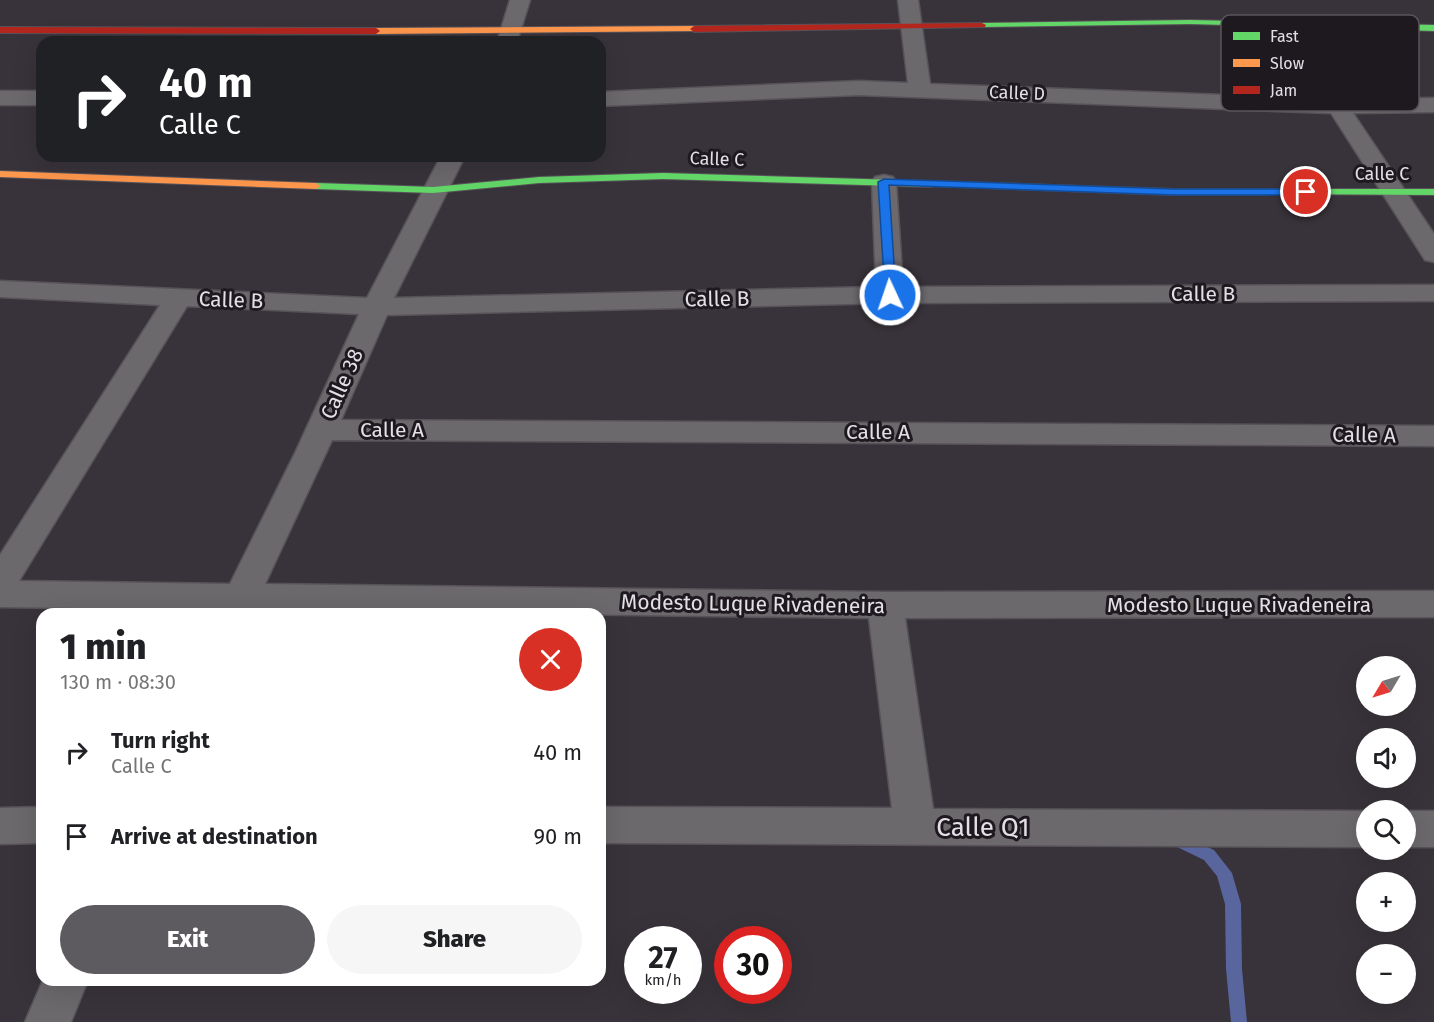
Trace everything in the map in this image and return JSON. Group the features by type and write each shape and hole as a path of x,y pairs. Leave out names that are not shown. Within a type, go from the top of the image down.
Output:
{"street":[{"path":"509,36 520,0"},
{"path":"908,0 920,90"},
{"path":"542,36 911,25 1221,23"},
{"path":"1419,28 1434,28"},
{"path":"0,30 436,36"},
{"name":"Calle D","path":"606,99 859,88 1221,102"},
{"path":"0,98 36,98"},
{"name":"Calle D","path":"1419,105 1434,105"},
{"path":"1341,111 1434,254"},
{"name":"Calle 38","path":"236,606 321,430 376,306 450,162"},
{"name":"Calle C","path":"0,174 434,190 539,180 663,176 1174,192 1434,192"},
{"path":"884,182 890,295"},
{"name":"Calle B","path":"0,289 376,306 890,295 1434,293"},
{"path":"0,583 178,298"},
{"name":"Calle A","path":"321,430 1434,436"},
{"name":"Modesto Luque Rivadeneira","path":"0,594 236,606 1434,604"},
{"path":"885,605 915,827"},
{"path":"0,826 36,825"},
{"name":"Calle Q1","path":"606,825 1356,829"},
{"path":"1416,829 1434,829"},
{"path":"48,1022 63,986"}],"waterway":[{"path":"1178,840 1209,855 1224,873 1233,904 1234,969 1239,1022"}],"traffic: fast":[{"path":"982,25 1221,23"},
{"path":"1419,28 1434,28"},
{"path":"316,186 433,190 539,180 663,176 931,184"},
{"path":"1266,192 1434,192"}],"traffic: slow":[{"path":"376,31 694,29"},
{"path":"0,174 316,186"},
{"path":"931,184 1174,192 1266,192"}],"traffic: jam":[{"path":"694,29 982,25"},
{"path":"0,30 376,31"}],"route":[{"path":"890,295 884,182 1174,192 1306,192"}]}
